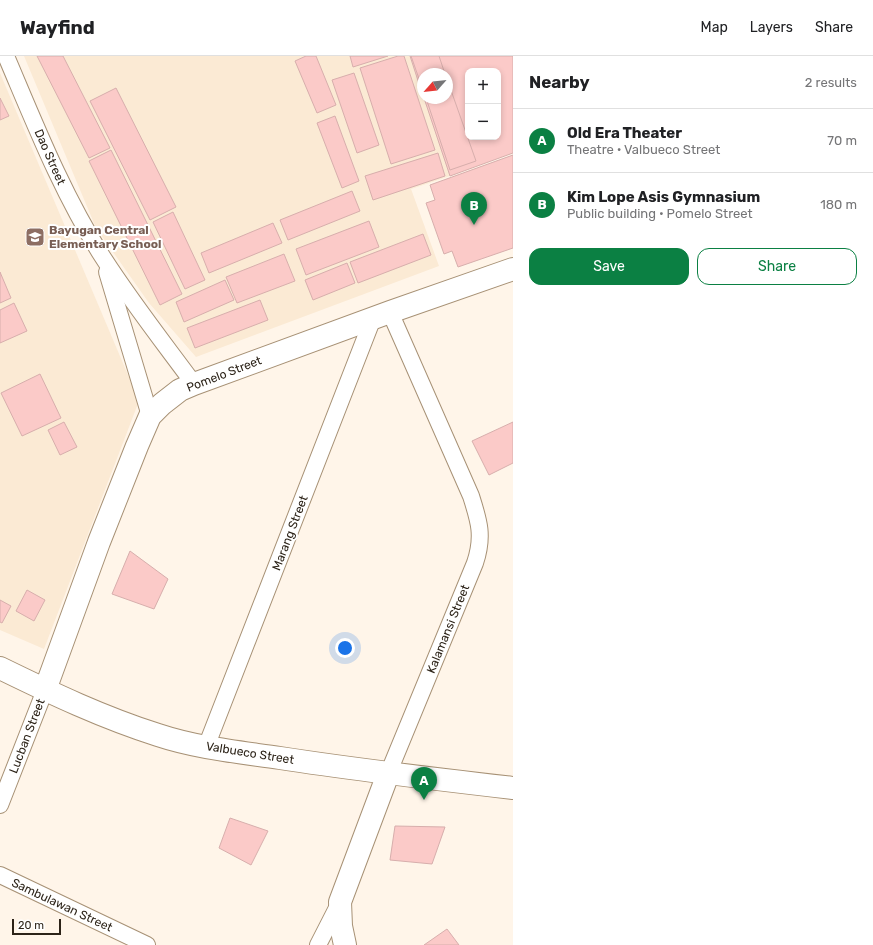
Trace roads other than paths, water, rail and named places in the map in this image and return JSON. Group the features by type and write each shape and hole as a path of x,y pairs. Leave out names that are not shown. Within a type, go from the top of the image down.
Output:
{"street":[{"name":"Dao Street","path":"6,56 58,175 102,255 132,300 194,384"},
{"name":"Dao Street","path":"102,255 150,416"},
{"name":"Pomelo Street","path":"45,690 99,542 137,446 150,416 162,404 180,390 194,384 513,269"},
{"name":"Marang Street","path":"206,747 382,315"},
{"name":"Kalamansi Street","path":"318,945 340,902 388,774 480,548 478,517 471,496 382,315"},
{"name":"Valbueco Street","path":"0,668 45,690 119,722 159,736 206,747 388,774 513,788"},
{"name":"Lucban Street","path":"0,805 45,690"},
{"name":"Sambulawan Street","path":"0,875 128,941 147,945"},
{"path":"340,902 341,926 345,945"}],"place":[{"name":"Kim Lope Asis Gymnasium","path":"474,225"},
{"name":"Bayugan Central Elementary School","path":"35,237"},
{"name":"Old Era Theater","path":"424,800"}]}
